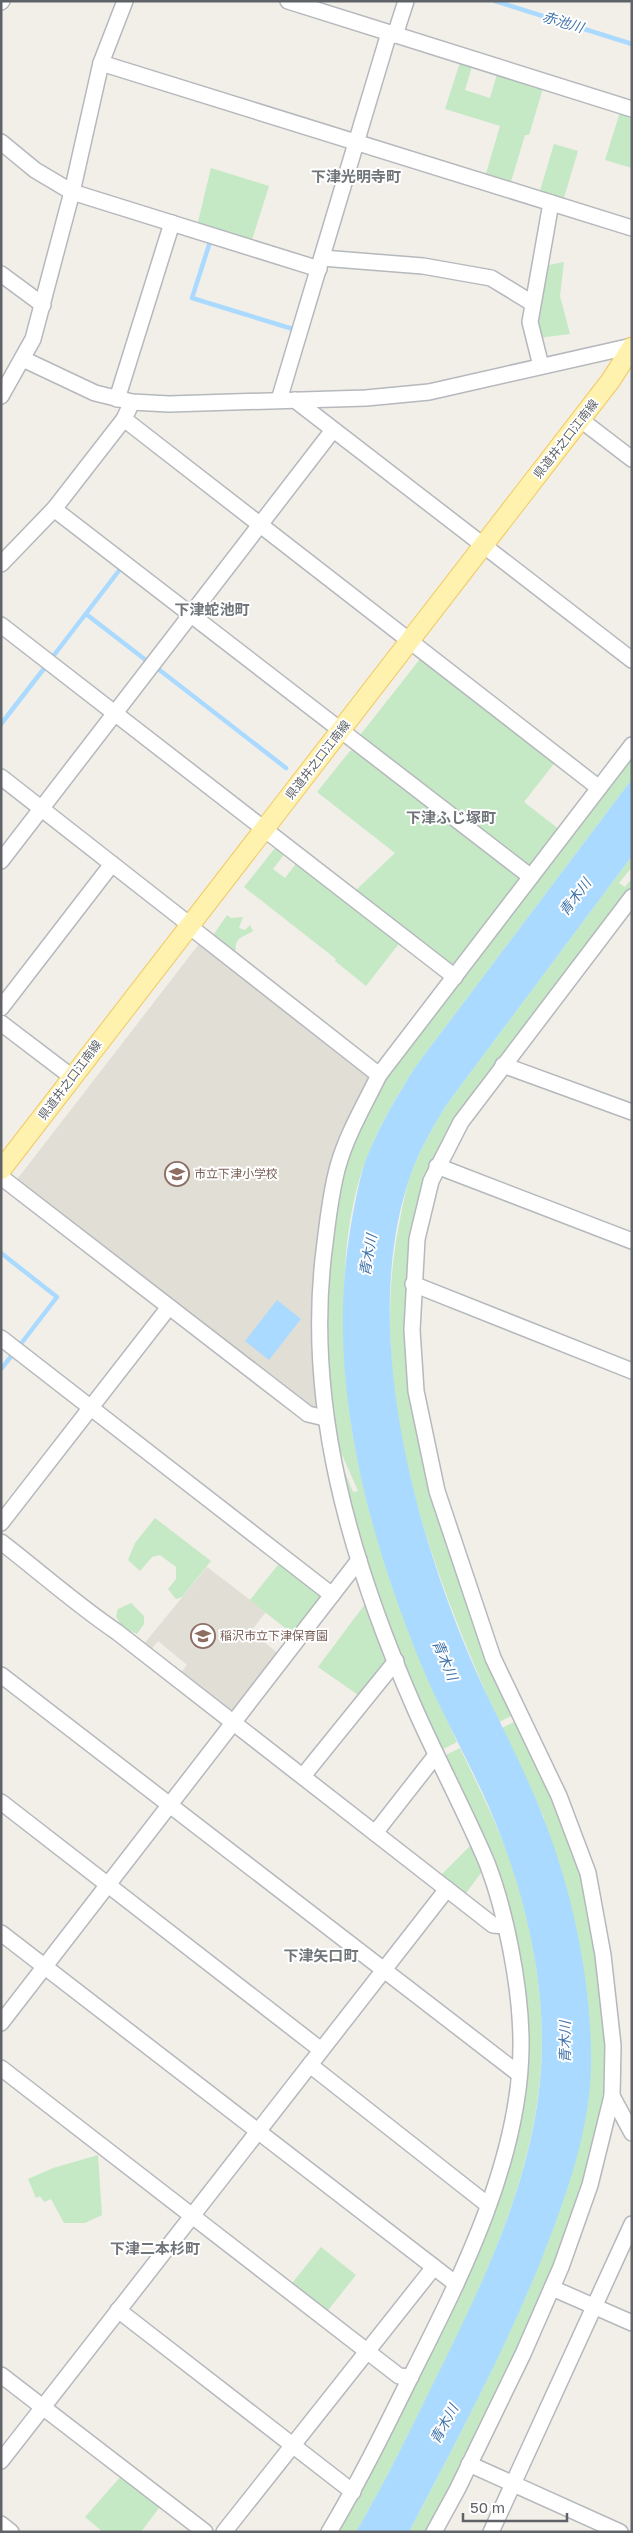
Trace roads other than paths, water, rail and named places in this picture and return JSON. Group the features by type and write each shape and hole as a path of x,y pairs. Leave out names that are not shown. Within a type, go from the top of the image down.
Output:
{"main road":[{"name":"県道井之口江南線","path":"1,1170 612,380 632,347"}],"street":[{"path":"1,396 33,339 72,192 101,63 125,1"},
{"path":"288,1 632,109"},
{"path":"279,400 356,142 392,34 406,1"},
{"path":"101,63 632,228"},
{"path":"1,142 35,170 72,192 172,224 320,263 423,266 491,278 532,303"},
{"path":"541,366 530,322 551,203"},
{"path":"1,564 54,509 124,419 124,401 172,224"},
{"path":"1,274 43,305"},
{"path":"23,359 96,393 124,401 168,404 366,398 429,392 632,347"},
{"path":"295,400 483,547 632,660"},
{"path":"124,419 599,788"},
{"path":"581,420 632,459"},
{"path":"1,861 333,430"},
{"path":"54,509 531,878"},
{"path":"1,625 455,977"},
{"path":"329,2532 353,2492 456,2284 488,2205 501,2167 510,2131 519,2074 521,2039 518,2003 505,1926 488,1868 436,1755 396,1661 360,1560 344,1506 325,1418 318,1324 320,1275 329,1212 338,1167 352,1131 379,1074 632,745"},
{"path":"1,777 379,1074"},
{"path":"1,1008 112,864"},
{"path":"434,2532 470,2464 523,2354 552,2288 590,2185 612,2096 613,2045 604,1955 588,1873 559,1796 493,1658 437,1491 416,1391 412,1330 413,1284 417,1239 431,1181 461,1122 632,897"},
{"path":"1,1023 72,1077"},
{"path":"503,1065 632,1112"},
{"path":"437,1166 632,1241"},
{"path":"1,1177 308,1414 325,1418"},
{"path":"413,1284 632,1372"},
{"path":"1,1522 169,1307"},
{"path":"1,1338 332,1595"},
{"path":"1,1542 84,1610 117,1632 493,1925 505,1926"},
{"path":"1,2023 360,1560"},
{"path":"302,1776 396,1661"},
{"path":"1,1675 519,2074"},
{"path":"376,1833 436,1755"},
{"path":"1,1802 321,2050"},
{"path":"1,2461 447,1889"},
{"path":"1,1934 456,2284"},
{"path":"310,2065 488,2205"},
{"path":"1,2068 399,2376 411,2376"},
{"path":"612,2096 632,2133"},
{"path":"491,2532 632,2224"},
{"path":"224,2532 434,2267"},
{"path":"552,2288 632,2323"},
{"path":"118,2310 353,2492"},
{"path":"1,2375 205,2532"},
{"path":"470,2464 620,2532"},
{"path":"1,2524 11,2532"}],"water":[{"name":"青木川","path":"632,779 632,856 447,1104 433,1128 419,1153 412,1171 397,1227 390,1286 391,1347 397,1409 409,1471 425,1532 464,1643 545,1822 572,1908 588,1999 591,2058 587,2110 582,2137 567,2189 526,2297 479,2397 409,2532 356,2532 397,2456 455,2340 492,2258 508,2216 533,2130 540,2085 542,2040 539,1988 535,1962 524,1909 509,1858 482,1791 421,1664 383,1560 368,1506 356,1452 347,1397 343,1342 344,1286 350,1231 358,1187 365,1162 382,1125 409,1077"},
{"path":"277,1300 301,1319 269,1360 245,1341"}],"waterway":[{"name":"赤池川","path":"495,1 632,44"},
{"path":"205,240 210,242 192,298 293,329"},
{"path":"51,659 121,568"},
{"path":"86,614 147,661"},
{"path":"1,724 46,666"},
{"path":"157,668 286,768"},
{"path":"1,1253 57,1297 20,1345"},
{"path":"1,1369 13,1354"}],"place":[{"name":"市立下津小学校","path":"177,1174"},
{"name":"稲沢市立下津保育園","path":"203,1636"}],"district":[{"name":"下津光明寺町","path":"356,177"},
{"name":"下津蛇池町","path":"212,610"},
{"name":"下津ふじ塚町","path":"451,818"},
{"name":"下津矢口町","path":"321,1956"},
{"name":"下津二本杉町","path":"155,2249"}]}
